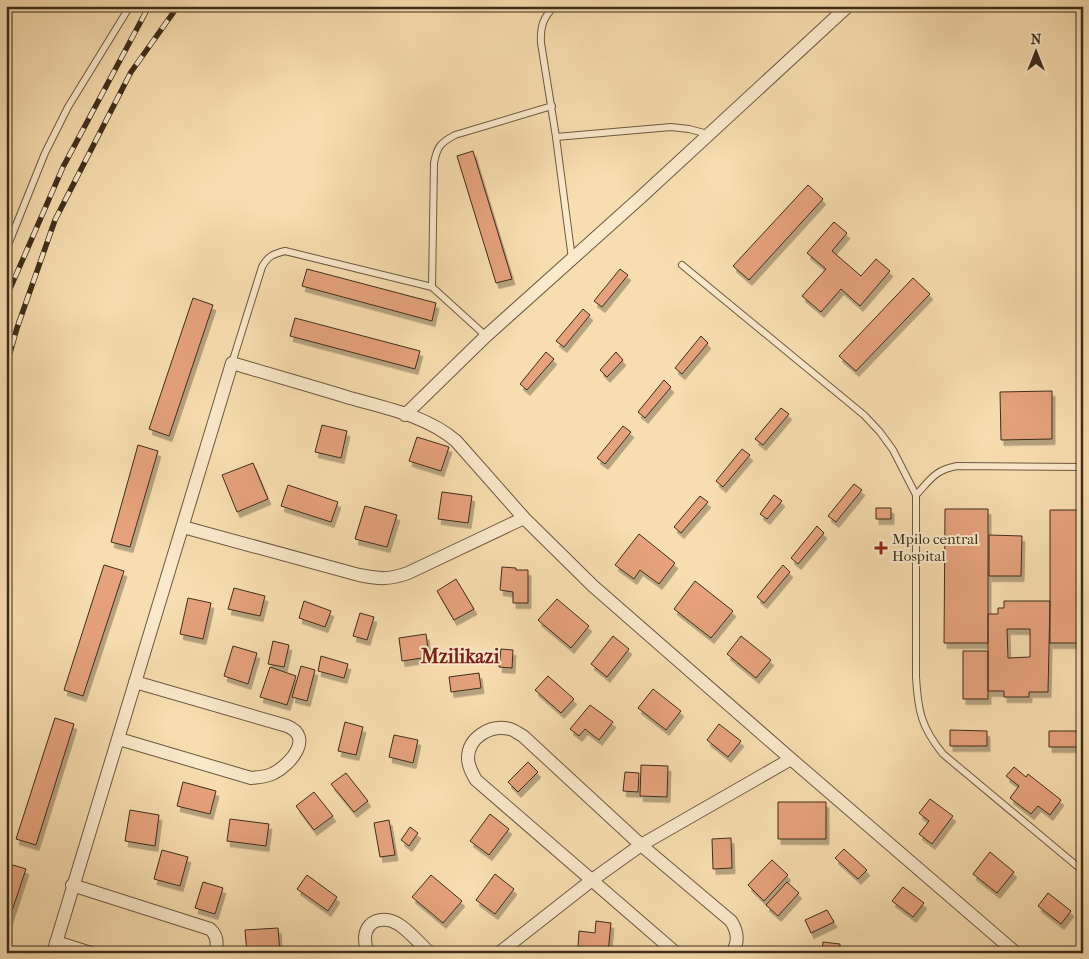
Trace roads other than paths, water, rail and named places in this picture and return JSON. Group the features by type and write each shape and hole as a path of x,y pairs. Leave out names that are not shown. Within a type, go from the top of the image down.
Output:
{"street":[{"path":"405,414 486,336 848,6"},
{"path":"91,953 54,947 119,739 232,363 405,414 437,426 451,437 524,518 593,586 1016,953"},
{"path":"183,528 359,575 377,579 392,579 524,518"},
{"path":"119,739 251,778 272,774 280,769 293,757 299,745 300,738 294,728 135,682"},
{"path":"676,953 476,780 471,772 468,759 470,747 477,738 487,730 499,728 510,729 524,736 641,845 731,922 736,929 737,939 732,953"},
{"path":"498,953 592,880 641,845 791,759"},
{"path":"72,885 210,929 215,934 217,941 216,953"},
{"path":"367,953 365,937 368,927 376,920 389,919 400,925 430,953"}],"lane":[{"path":"6,250 45,153 68,107 130,6"},
{"path":"555,6 547,13 540,31 572,258"},
{"path":"432,287 434,163 436,150 444,141 455,135 552,106"},
{"path":"556,137 671,127 690,129 708,134"},
{"path":"232,363 266,258 285,251 432,287 486,336"},
{"path":"682,265 864,415 893,450 916,495 916,677 918,703 923,723 930,738 943,754 1083,871"},
{"path":"916,495 935,474 945,468 958,466 1083,467"}],"railway":[{"path":"6,298 63,167 149,6"},
{"path":"6,367 17,328 55,220 131,72 178,6"}],"place":[{"name":"Mpilo central Hospital","path":"881,548"}],"district":[{"name":"Mzilikazi","path":"460,656"}]}
